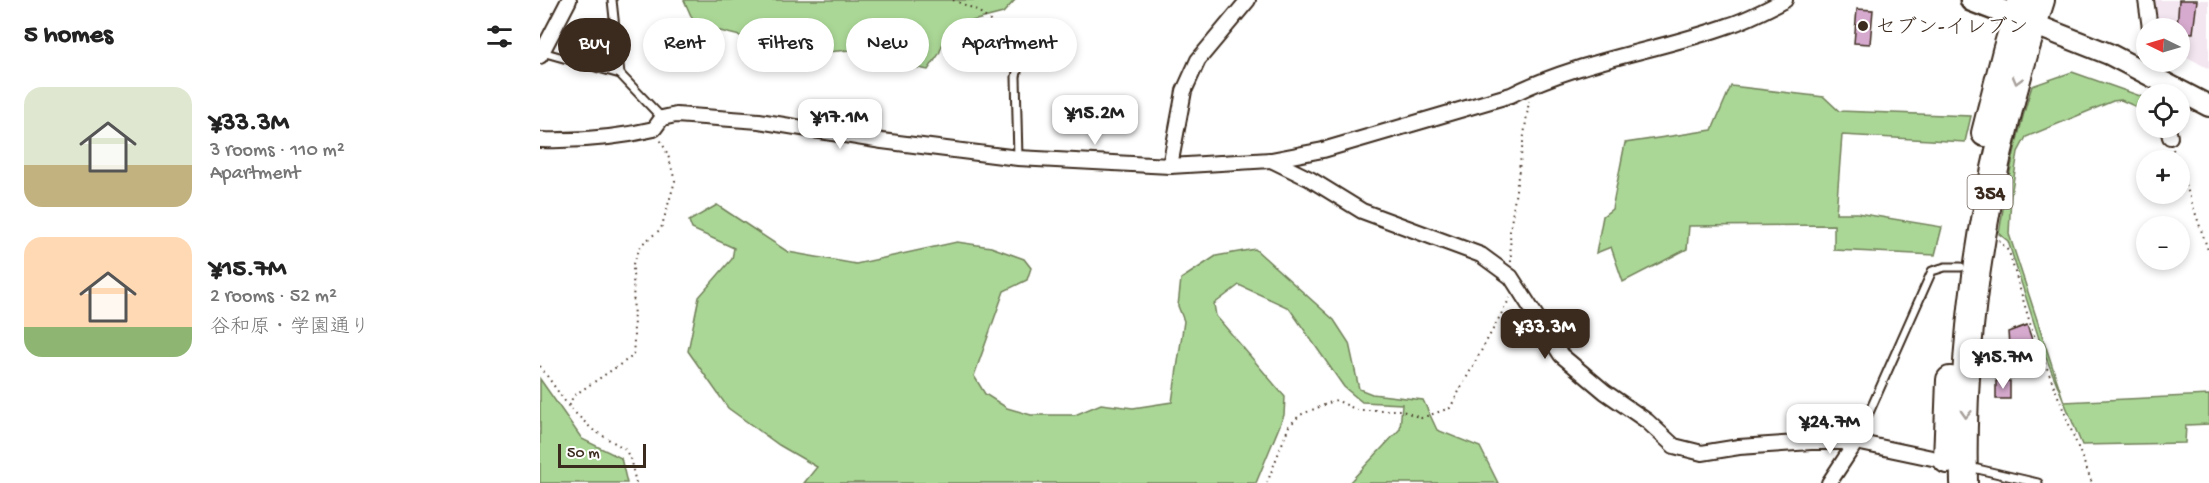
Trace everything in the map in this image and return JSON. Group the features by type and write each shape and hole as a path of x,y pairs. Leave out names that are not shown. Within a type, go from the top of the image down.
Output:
{"highway":[{"name":"354","path":"1956,473 1982,234 2028,10"},
{"name":"354","path":"1956,473 1950,365 1961,267 1981,150 2028,10"}],"main road":[{"path":"1972,0 2028,10 2209,106"}],"street":[{"path":"541,52 569,0"},
{"path":"1170,166 1184,91 1198,60 1248,0"},
{"path":"540,141 574,141 635,134 676,115 759,121 882,141 1018,158 1170,166 1271,160 1333,147 1512,95 1531,85 1731,25 1785,0"},
{"path":"2146,0 2149,18"},
{"path":"1271,160 1310,179 1362,211 1481,255 1514,281 1540,320 1551,343 1561,355 1605,392 1647,421 1674,446 1702,453 1739,447 1811,442 1856,442 1956,473"},
{"path":"1829,483 1856,442"}],"lane":[{"path":"612,0 620,74 658,123"},
{"path":"541,52 620,74"},
{"path":"1017,72 1018,158"},
{"path":"1856,442 1932,271 1945,267 1961,267"},
{"path":"1956,473 1978,471 2038,483"}],"path":[{"path":"953,0 978,10 988,18"},
{"path":"1267,483 1289,426 1300,415 1336,400 1357,410 1400,410 1421,418 1450,408 1514,281 1510,231 1531,85"},
{"path":"569,407 573,396 633,356 633,264 642,244 662,229 675,181 658,123"},
{"path":"2190,200 2209,253"},
{"path":"1982,234 2002,242 2009,252 2032,330 2092,483"},
{"path":"540,366 569,407 593,430 625,449 630,458 636,483"}],"shaded area":[{"path":"2151,0 2209,0 2209,69 2190,59 2190,18 2154,18"}],"green space":[{"path":"684,0 1015,0 1003,13 984,18 941,18 941,49 929,69 929,18 846,18 846,50 834,51 834,18 737,18 737,35 725,32 725,18 692,18"},
{"path":"2072,72 2136,94 2136,107 2121,100 2113,101 2026,137 2018,152 2011,196 2009,234 2063,399 2042,348 2008,241 1999,234 2012,159 2032,86"},
{"path":"1731,86 1824,97 1839,111 1971,116 1965,142 1842,135 1836,213 1857,213 1942,227 1935,255 1834,250 1834,225 1689,226 1687,249 1623,282 1611,247 1596,253 1603,216 1612,209 1625,143 1712,130"},
{"path":"717,205 788,252 856,264 957,242 991,247 1024,259 1031,268 1027,280 1004,291 974,376 985,394 1007,408 1031,415 1075,415 1101,404 1133,408 1172,402 1184,321 1178,306 1181,279 1216,256 1255,249 1334,320 1349,343 1359,389 1372,394 1423,400 1437,430 1480,447 1498,483 1349,483 1400,429 1402,404 1362,402 1344,387 1289,308 1239,285 1214,304 1216,316 1285,397 1284,415 1256,483 804,483 817,467 779,445 728,408 688,351 699,297 732,259 734,248 692,229 689,221"},
{"path":"540,379 582,439 621,458 627,483 540,483"},
{"path":"2209,395 2209,424 2186,425 2185,443 2082,445 2064,402"}],"building":[{"path":"2179,0 2197,0 2193,33 2190,33 2190,18 2178,18"},
{"name":"セブン-イレブン","path":"1857,9 1873,10 1870,44 1854,43"},
{"path":"2027,325 2038,357 2010,359 2008,332"},
{"path":"1996,381 2010,381 2010,399 1996,399"}],"place":[{"name":"セブン-イレブン","path":"1863,26"}]}
